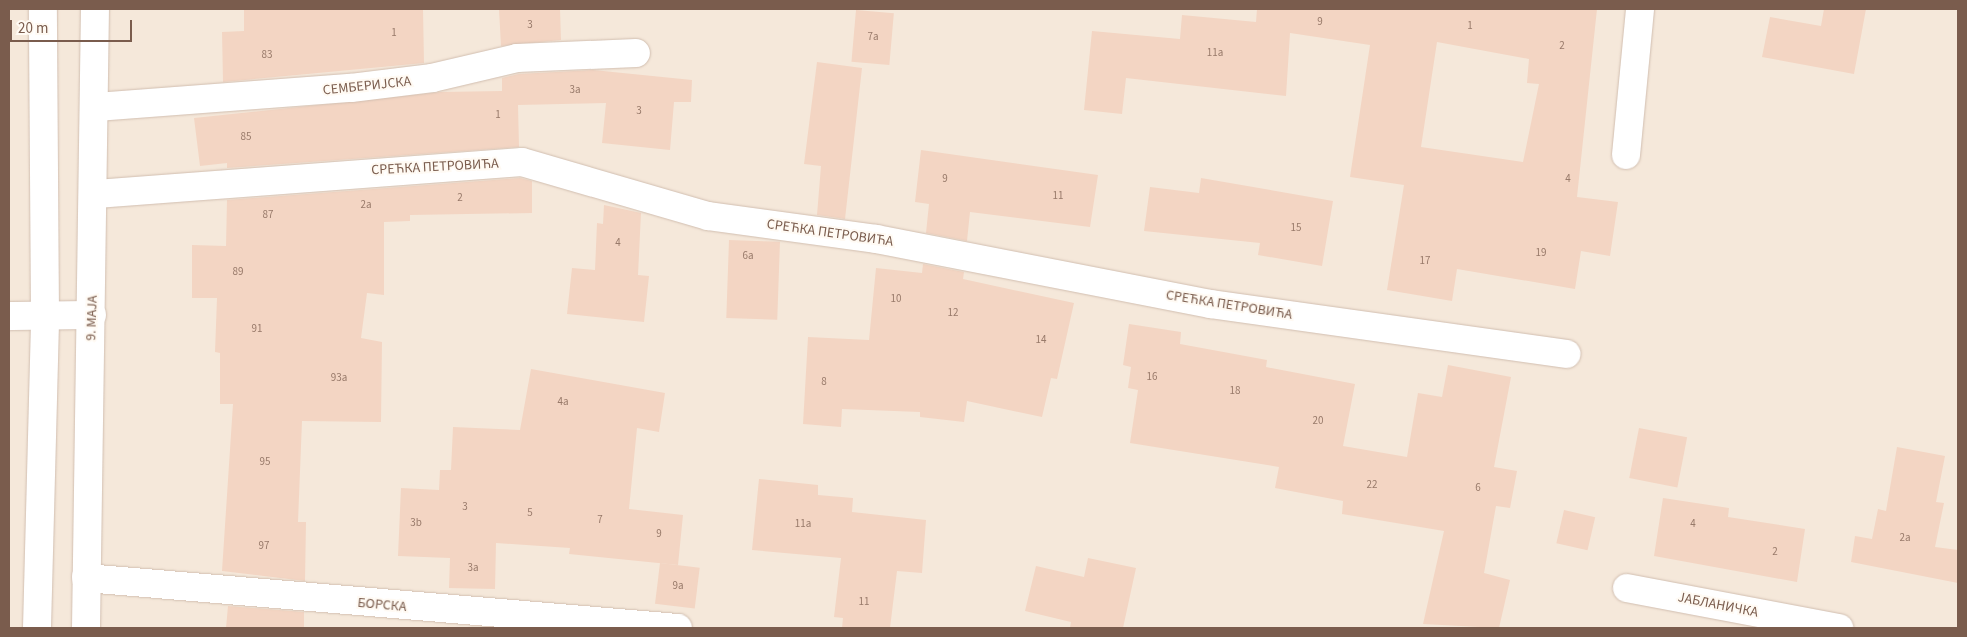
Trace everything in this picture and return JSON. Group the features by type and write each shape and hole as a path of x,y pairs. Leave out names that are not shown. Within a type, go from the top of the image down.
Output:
{"street":[{"path":"37,628 45,316 43,9"},
{"name":"9. МАЈА","path":"86,628 96,194 95,9"},
{"path":"1626,155 1640,9"},
{"name":"СЕМБЕРИЈСКА","path":"96,107 351,88 432,78 517,58 636,52"},
{"name":"СРЕЋКА ПЕТРОВИЋА","path":"96,194 522,162 708,216 876,239 1211,304 1566,354"},
{"path":"9,316 92,315"},
{"name":"БОРСКА","path":"86,578 678,628"},
{"name":"ЈАБЛАНИЧКА","path":"1627,588 1838,628"}],"shaded area":[{"path":"9,9 1958,9 1958,628 9,628"}],"building":[{"path":"244,9 423,9 424,63 223,82 222,32 244,31"},
{"path":"499,9 560,9 561,40 501,46"},
{"path":"1257,9 1597,9 1577,197 1618,202 1610,256 1581,251 1575,289 1457,269 1452,301 1387,290 1404,185 1350,177 1370,45 1290,33 1286,96 1126,78 1122,114 1084,110 1092,31 1180,39 1182,15 1256,22","holes":["1437,42 1529,59 1527,83 1539,84 1523,162 1421,147"]},
{"path":"1824,9 1866,9 1854,74 1762,57 1770,17 1821,26"},
{"path":"856,10 894,13 889,65 851,62"},
{"path":"817,62 862,68 845,219 817,215 821,166 804,164"},
{"path":"593,70 692,80 691,102 674,102 670,150 602,143 606,103 518,105 519,147 227,168 227,163 200,166 194,118 441,92 502,91 502,78 519,74"},
{"path":"921,150 1098,175 1090,227 970,212 967,241 926,233 929,204 915,202"},
{"path":"520,178 532,181 532,213 410,215 410,221 384,222 384,295 367,293 361,338 382,342 381,422 302,421 298,522 306,522 305,581 222,571 233,404 220,404 220,353 215,352 217,298 192,298 192,245 226,246 227,200"},
{"path":"1201,178 1333,201 1322,266 1258,255 1260,243 1144,231 1150,187 1199,193"},
{"path":"604,205 641,213 638,275 649,276 644,322 567,314 572,268 595,270 597,223 603,224"},
{"path":"729,240 780,242 777,320 726,318"},
{"path":"923,264 964,272 963,279 1074,303 1057,379 1051,378 1042,417 967,401 964,422 920,417 920,412 842,409 841,427 803,424 808,337 869,340 876,268 922,273"},
{"path":"1129,324 1181,332 1180,344 1267,360 1266,367 1355,384 1343,446 1407,457 1418,393 1442,397 1448,365 1511,377 1494,467 1517,471 1510,508 1496,506 1484,573 1510,580 1499,628 1423,624 1444,531 1342,514 1343,501 1275,488 1279,467 1130,443 1138,390 1128,388 1131,367 1123,365"},
{"path":"531,369 665,393 659,432 637,428 629,509 683,515 678,565 569,554 570,548 496,543 495,589 449,588 450,558 398,556 401,488 439,490 440,470 451,470 453,427 520,430"},
{"path":"1639,428 1687,437 1677,487 1629,478"},
{"path":"1897,447 1945,456 1936,502 1944,503 1935,547 1958,550 1958,583 1851,562 1855,536 1872,539 1878,509 1886,511"},
{"path":"759,479 818,485 818,495 853,498 852,512 926,520 922,573 897,571 890,628 842,628 843,618 834,617 841,558 752,550"},
{"path":"1663,498 1729,508 1728,517 1805,529 1797,582 1654,556"},
{"path":"1564,510 1595,517 1588,550 1556,543"},
{"path":"1088,558 1136,568 1123,628 1070,628 1071,622 1025,611 1036,566 1084,577"},
{"path":"660,563 700,568 695,609 655,604"},
{"path":"228,606 304,612 304,628 226,628"}]}
